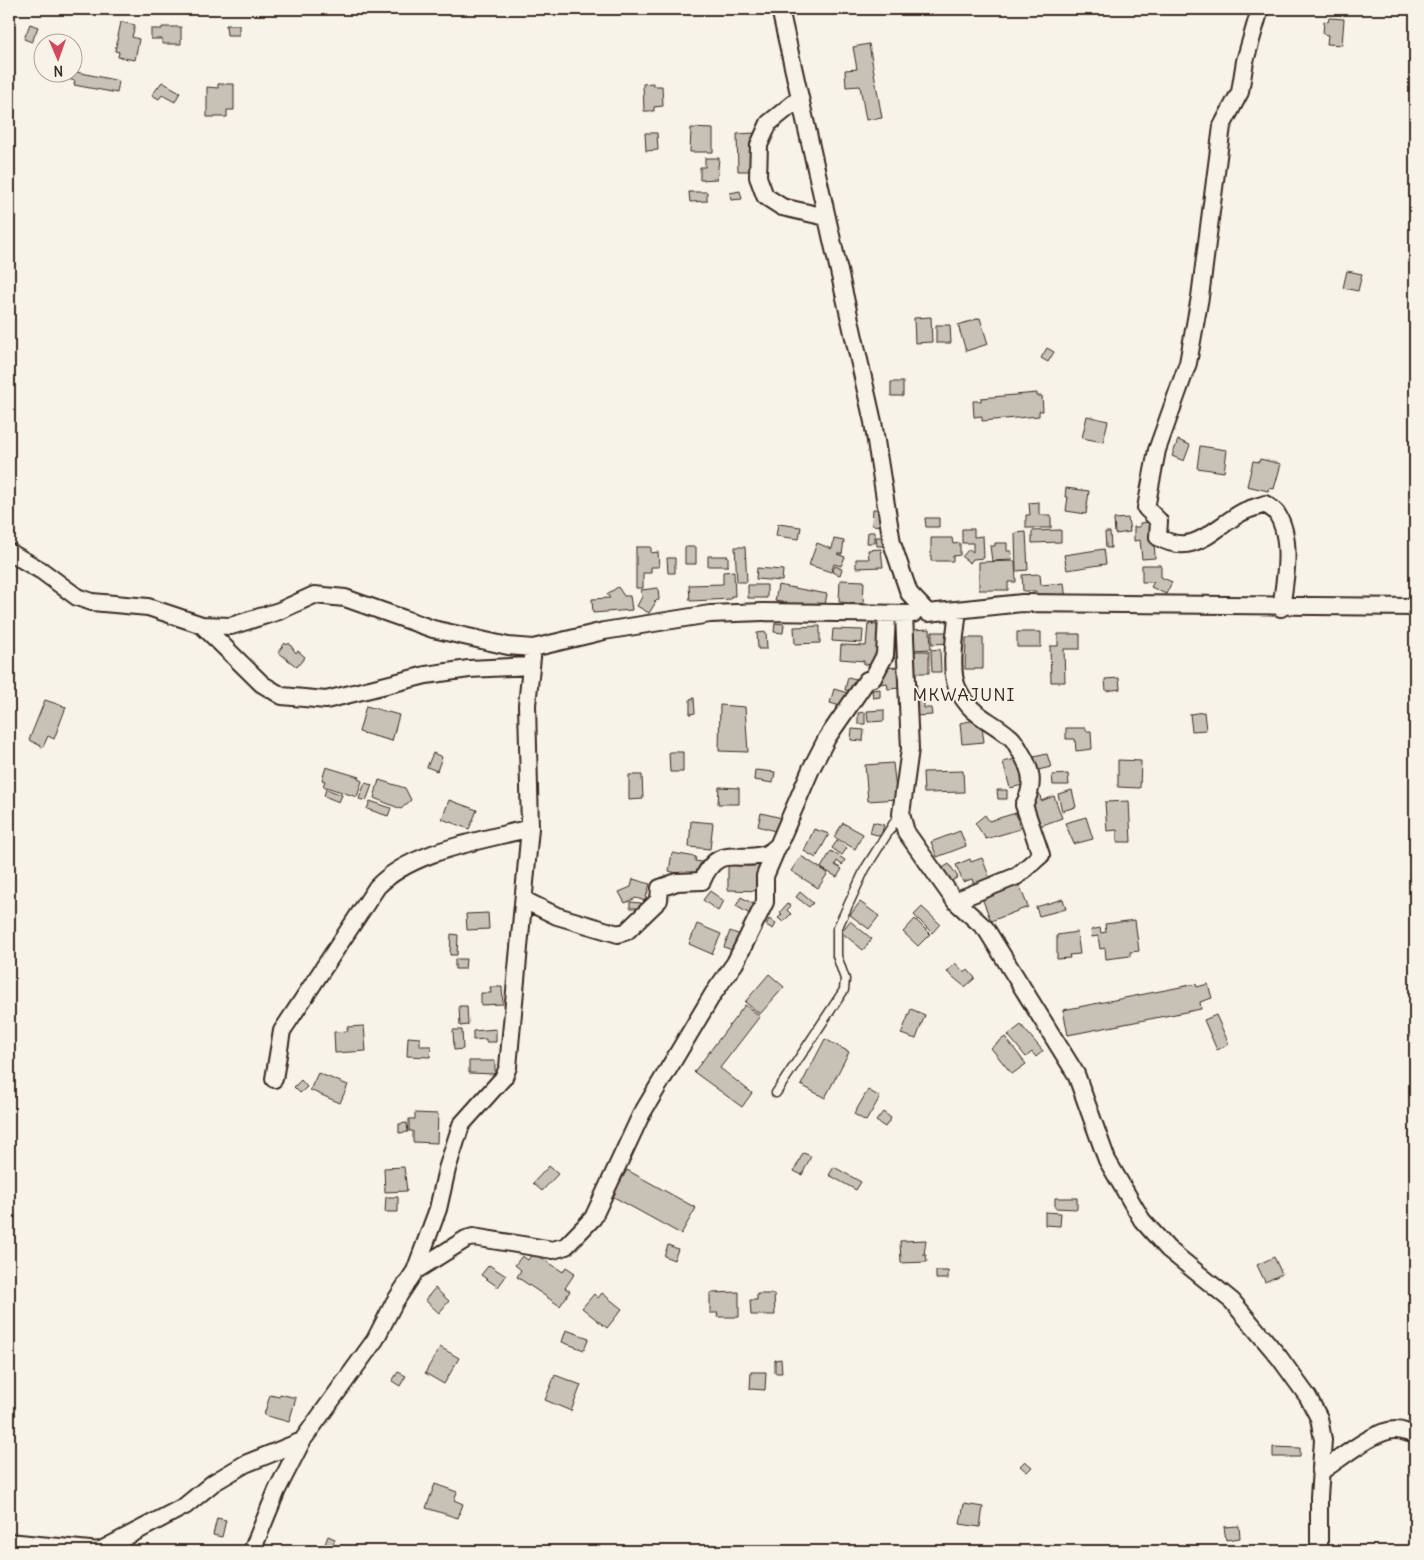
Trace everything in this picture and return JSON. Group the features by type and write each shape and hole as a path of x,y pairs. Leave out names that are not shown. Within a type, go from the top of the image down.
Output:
{"street":[{"path":"780,9 873,422 892,543 909,593 928,613"},
{"path":"1260,9 1245,61 1240,92 1222,126 1200,297 1188,363 1157,450 1146,508 1159,521 1158,537 1170,544 1185,545 1204,538 1241,512 1265,504 1277,513 1284,536 1287,571 1281,608"},
{"path":"800,98 769,123 759,145 758,178 765,196 782,207 826,217"},
{"path":"9,552 42,571 77,597 92,602 148,607 202,625 231,626 279,611 314,595 345,598 433,628 460,635 508,646 533,648 604,630 710,614 763,612 904,615 1022,603 1281,608 1415,608"},
{"path":"955,901 1017,876 1042,855 1024,805 1030,794 1032,776 1026,761 1011,736 976,715 956,686 954,651 958,610"},
{"path":"415,1271 466,1239 474,1237 553,1250 566,1246 593,1218 641,1115 713,994 735,963 765,902 765,876 811,769 827,738 867,680 873,678 885,655 887,615"},
{"path":"904,615 910,749 901,814 906,832 955,901 986,929 1076,1074 1107,1160 1142,1220 1168,1249 1232,1301 1280,1357 1308,1396 1319,1418 1323,1440 1320,1472 1319,1551"},
{"path":"202,625 262,684 282,696 326,700 426,675 469,668 530,666"},
{"path":"252,1551 277,1490 302,1441 375,1340 394,1303 415,1271 432,1226 461,1126 504,1077 508,1067 530,828 527,705 533,648"},
{"path":"274,1079 282,1031 377,887 389,874 428,855 530,828"},
{"path":"524,900 558,916 618,934 627,931 659,900 660,888 677,882 702,881 709,865 723,858 766,854 780,844"},
{"path":"1320,1472 1379,1434 1398,1430 1406,1434 1415,1434"},
{"path":"9,1542 99,1551 185,1506 213,1483 246,1464 302,1441"}],"lane":[{"path":"776,1093 844,990 845,979 836,956 837,929 865,868 901,814"}],"building":[{"path":"1326,9 1348,9 1347,13 1326,11"},
{"path":"1329,18 1344,19 1342,45 1327,44 1328,35 1323,34 1324,21 1328,22"},
{"path":"121,22 135,25 132,37 139,39 135,60 118,57 119,52 115,51"},
{"path":"30,24 38,27 36,32 32,32 32,42 24,39"},
{"path":"226,25 239,25 239,35 227,35"},
{"path":"162,27 181,27 181,44 162,44 162,39 151,39 151,29 162,29"},
{"path":"869,44 882,118 866,120 860,86 846,87 845,70 857,69 853,47"},
{"path":"82,73 119,81 117,93 74,85 75,82 82,82"},
{"path":"162,82 180,92 175,102 162,95 159,99 152,95"},
{"path":"653,83 653,86 662,86 663,106 654,107 654,111 644,111 643,84"},
{"path":"218,84 234,84 234,110 227,110 227,117 207,117 207,87 218,88"},
{"path":"691,128 713,129 713,152 690,152"},
{"path":"645,133 657,133 658,150 646,151"},
{"path":"755,133 756,171 738,171 737,134"},
{"path":"705,158 719,158 717,179 700,180 700,167 705,167"},
{"path":"740,191 742,199 731,200 730,193"},
{"path":"689,192 707,192 707,201 690,202"},
{"path":"1347,271 1362,274 1358,291 1343,288"},
{"path":"931,317 932,342 915,343 914,318"},
{"path":"980,318 988,344 966,351 958,325"},
{"path":"936,325 950,325 951,343 936,343"},
{"path":"1047,348 1054,352 1048,362 1041,358"},
{"path":"891,382 903,382 903,396 891,396"},
{"path":"1037,393 1037,396 1042,396 1043,411 1039,411 1039,416 982,421 982,416 974,417 973,401 981,401 981,398"},
{"path":"1087,416 1108,421 1103,442 1082,438"},
{"path":"1178,440 1190,445 1184,461 1172,456"},
{"path":"1200,446 1227,450 1224,472 1197,468"},
{"path":"1260,459 1281,464 1274,489 1269,488 1268,491 1247,486 1253,461 1259,462"},
{"path":"1066,488 1089,491 1086,514 1066,511 1068,497 1065,497"},
{"path":"1039,502 1039,515 1051,515 1051,528 1026,528 1026,515 1030,515 1029,503"},
{"path":"873,509 884,509 883,526 872,525"},
{"path":"925,518 939,518 939,527 926,527"},
{"path":"1128,518 1130,532 1115,534 1114,519"},
{"path":"1153,522 1155,558 1142,559 1140,540 1134,541 1134,527 1140,527 1140,523"},
{"path":"778,524 801,527 799,539 776,536"},
{"path":"962,529 974,529 974,537 983,536 984,558 973,559 970,563 962,557 969,549 973,552 973,543 962,543"},
{"path":"1061,530 1061,542 1032,543 1032,531"},
{"path":"868,532 875,532 875,543 867,543"},
{"path":"1026,532 1028,570 1016,571 1015,533"},
{"path":"1105,532 1110,532 1111,548 1106,548"},
{"path":"876,537 882,537 883,546 877,546"},
{"path":"931,538 952,538 953,544 960,543 960,555 953,556 953,561 931,561"},
{"path":"834,539 844,541 842,554 837,554 845,557 841,566 834,564 831,572 809,565 817,543 832,549"},
{"path":"995,543 1007,543 1007,551 1011,551 1012,560 992,561 990,546 995,546"},
{"path":"636,547 651,547 651,553 658,552 659,567 651,567 651,573 643,573 643,588 636,588"},
{"path":"685,547 696,547 696,564 685,564"},
{"path":"735,547 745,547 747,582 737,582"},
{"path":"881,549 883,567 856,568 856,559 869,559 868,550"},
{"path":"1104,549 1106,564 1067,570 1064,555"},
{"path":"708,556 728,556 728,566 708,566"},
{"path":"667,558 675,558 675,573 668,573"},
{"path":"1015,561 1016,582 1008,582 1008,590 979,590 979,562"},
{"path":"1142,565 1161,565 1161,577 1172,582 1166,594 1151,587 1154,582 1142,582"},
{"path":"835,566 842,569 840,575 832,572"},
{"path":"757,568 783,570 782,581 756,579"},
{"path":"734,571 735,596 731,596 731,599 690,601 689,585 723,584 723,572"},
{"path":"1040,574 1041,585 1064,583 1066,600 1037,601 1036,591 1023,591 1022,575"},
{"path":"840,580 864,581 863,604 839,602"},
{"path":"748,585 767,585 767,598 748,598"},
{"path":"778,585 827,594 824,610 775,601"},
{"path":"618,587 624,596 630,596 632,610 593,613 592,599 610,598 607,594"},
{"path":"658,588 659,600 654,601 656,602 649,613 637,606 642,597 641,590"},
{"path":"775,623 784,624 783,633 774,632"},
{"path":"868,624 884,626 879,666 864,664 864,661 840,659 841,645 866,646"},
{"path":"820,626 820,643 795,644 794,627"},
{"path":"833,629 863,630 862,643 832,641"},
{"path":"930,629 931,649 912,650 911,630"},
{"path":"766,632 767,649 758,649 757,633"},
{"path":"932,632 951,632 951,643 932,644"},
{"path":"1017,632 1041,632 1041,647 1017,647"},
{"path":"1058,634 1080,634 1080,649 1064,649 1065,682 1051,682 1050,646 1058,646"},
{"path":"966,638 983,638 983,669 965,669"},
{"path":"285,643 287,645 289,643 296,653 298,651 305,657 297,667 278,652"},
{"path":"900,644 900,658 894,659 893,645"},
{"path":"940,649 941,672 932,672 931,650"},
{"path":"909,651 929,651 929,673 909,673"},
{"path":"901,667 901,688 888,689 887,683 880,684 879,668"},
{"path":"848,677 860,680 857,692 845,690"},
{"path":"1119,678 1120,689 1106,691 1105,679"},
{"path":"834,689 851,694 847,708 830,703"},
{"path":"880,689 880,697 873,698 872,690"},
{"path":"924,694 924,708 931,708 932,715 915,716 915,695"},
{"path":"694,698 695,713 690,714 690,699"},
{"path":"45,700 66,707 54,739 48,736 43,747 29,740"},
{"path":"720,705 745,707 748,752 719,751"},
{"path":"366,706 399,715 392,741 359,732"},
{"path":"884,710 884,721 868,722 867,711"},
{"path":"865,712 865,724 858,724 858,713"},
{"path":"1204,712 1206,730 1192,731 1190,714"},
{"path":"981,719 984,742 962,744 960,723"},
{"path":"1066,728 1086,728 1086,731 1091,731 1092,749 1076,751 1075,739 1066,739"},
{"path":"852,729 864,730 863,741 851,740"},
{"path":"669,752 683,752 683,772 670,772"},
{"path":"433,753 442,757 437,771 427,767"},
{"path":"1047,754 1051,767 1038,770 1034,757"},
{"path":"1020,758 1027,784 1010,788 1003,762"},
{"path":"1118,760 1141,761 1140,788 1118,787"},
{"path":"893,763 897,799 868,801 865,765"},
{"path":"326,767 359,777 358,779 362,781 357,797 323,786 325,781 322,780"},
{"path":"755,770 775,772 773,783 754,780"},
{"path":"963,771 964,792 924,793 923,772"},
{"path":"1068,774 1069,785 1053,785 1052,775"},
{"path":"629,775 642,775 643,799 629,800"},
{"path":"379,780 405,788 411,800 401,809 374,798"},
{"path":"365,783 372,785 366,801 359,799"},
{"path":"719,787 739,788 739,804 718,804"},
{"path":"326,789 342,795 339,802 324,796"},
{"path":"997,790 1007,790 1007,799 998,799"},
{"path":"1072,790 1076,807 1062,811 1058,794"},
{"path":"1033,794 1040,794 1041,801 1054,796 1062,818 1037,827 1029,805"},
{"path":"449,800 477,810 469,829 442,819"},
{"path":"370,801 391,808 388,816 367,809"},
{"path":"1129,801 1131,842 1117,842 1117,830 1107,831 1105,802"},
{"path":"761,813 782,818 778,832 758,826"},
{"path":"1016,813 1020,829 986,839 975,823 985,815 989,821"},
{"path":"1086,817 1093,839 1074,844 1065,823"},
{"path":"691,821 713,823 710,849 689,847"},
{"path":"873,822 884,825 881,836 870,833"},
{"path":"843,823 863,834 855,849 834,837"},
{"path":"814,829 829,834 816,858 804,851"},
{"path":"960,831 966,846 937,857 931,842"},
{"path":"837,841 847,848 842,855 832,848"},
{"path":"831,851 845,860 842,865 837,861 835,865 842,869 837,877 821,868"},
{"path":"672,853 696,857 695,861 702,862 699,879 669,871"},
{"path":"801,856 828,873 818,888 791,871"},
{"path":"982,858 991,881 975,888 972,879 963,882 956,865 970,859 971,862"},
{"path":"745,862 763,862 763,891 728,890 728,865 745,865"},
{"path":"949,864 958,877 947,884 941,869"},
{"path":"633,879 650,884 645,901 636,898 625,903 619,892 631,887"},
{"path":"1019,884 1028,907 991,921 982,898"},
{"path":"710,891 724,901 718,911 703,900"},
{"path":"800,892 813,903 809,907 796,897"},
{"path":"741,897 755,905 750,914 736,906"},
{"path":"1063,899 1066,909 1039,916 1036,907"},
{"path":"630,902 641,903 641,908 630,908"},
{"path":"860,902 879,916 869,929 850,915"},
{"path":"787,904 791,906 787,910 791,914 783,922 778,918 782,914 780,912"},
{"path":"922,907 940,924 932,933 914,915"},
{"path":"488,913 489,929 467,930 466,914"},
{"path":"769,919 776,924 773,929 766,925"},
{"path":"915,919 930,934 918,946 903,932"},
{"path":"1135,920 1139,951 1130,952 1130,956 1106,959 1105,948 1100,949 1098,936 1092,937 1091,930 1100,928 1101,933 1106,932 1105,924"},
{"path":"850,921 872,939 863,950 841,932"},
{"path":"697,924 721,934 712,954 689,944"},
{"path":"730,931 743,936 737,952 724,947"},
{"path":"1077,932 1080,954 1069,955 1070,958 1057,959 1057,935"},
{"path":"451,934 458,935 457,955 450,955"},
{"path":"455,959 466,959 465,969 455,969"},
{"path":"955,963 965,973 968,970 975,978 965,987 947,972"},
{"path":"769,974 784,987 760,1014 745,1002"},
{"path":"1196,984 1197,987 1208,984 1212,998 1200,1002 1201,1009 1068,1035 1063,1010"},
{"path":"490,987 502,987 503,1004 481,1005 481,993 491,993"},
{"path":"745,1005 760,1016 720,1068 752,1093 742,1107 694,1072"},
{"path":"459,1006 467,1006 468,1025 460,1026"},
{"path":"911,1009 925,1015 916,1039 901,1034"},
{"path":"1216,1015 1229,1044 1217,1050 1204,1020"},
{"path":"1021,1025 1043,1051 1036,1057 1032,1052 1026,1057 1008,1035"},
{"path":"364,1026 366,1051 335,1053 334,1032 348,1031 347,1027"},
{"path":"496,1029 496,1042 486,1042 486,1039 473,1040 473,1031"},
{"path":"453,1030 462,1030 463,1049 454,1050"},
{"path":"408,1037 420,1038 420,1046 431,1046 430,1057 407,1056"},
{"path":"1005,1037 1026,1064 1012,1074 991,1048"},
{"path":"825,1039 849,1052 825,1098 801,1085"},
{"path":"469,1061 495,1061 495,1074 469,1073"},
{"path":"318,1073 348,1085 340,1103 310,1090"},
{"path":"301,1080 307,1087 300,1093 294,1087"},
{"path":"868,1090 880,1097 866,1121 854,1114"},
{"path":"883,1112 891,1118 885,1127 876,1121"},
{"path":"415,1113 438,1114 437,1143 413,1142 413,1131 409,1131 409,1119 415,1119"},
{"path":"407,1123 408,1132 399,1133 399,1124"},
{"path":"803,1153 811,1156 802,1175 794,1171"},
{"path":"549,1166 558,1174 542,1191 533,1183"},
{"path":"404,1167 407,1191 385,1192 384,1168"},
{"path":"834,1167 861,1182 856,1190 829,1175"},
{"path":"627,1170 696,1208 681,1234 612,1196"},
{"path":"386,1197 398,1197 398,1212 385,1212"},
{"path":"1055,1198 1077,1198 1077,1209 1055,1208"},
{"path":"1045,1212 1061,1213 1060,1226 1045,1225"},
{"path":"926,1240 924,1255 926,1255 927,1262 901,1263 900,1241"},
{"path":"668,1245 678,1249 674,1260 664,1256"},
{"path":"533,1252 563,1272 566,1267 575,1273 565,1288 570,1291 560,1306 517,1277 521,1270 515,1265 522,1256 528,1260"},
{"path":"1274,1257 1282,1274 1265,1282 1257,1265"},
{"path":"489,1265 506,1276 498,1287 481,1275"},
{"path":"936,1271 948,1271 948,1279 936,1279"},
{"path":"435,1288 449,1301 439,1313 425,1300"},
{"path":"739,1292 739,1317 717,1317 718,1313 710,1313 710,1293"},
{"path":"602,1293 622,1309 607,1328 582,1308 594,1294 598,1298"},
{"path":"757,1294 774,1294 775,1315 751,1315 750,1300 757,1300"},
{"path":"566,1330 589,1338 584,1350 562,1342"},
{"path":"440,1347 459,1358 444,1384 425,1373"},
{"path":"781,1359 782,1373 775,1373 775,1360"},
{"path":"398,1372 406,1376 400,1386 392,1381"},
{"path":"751,1372 766,1372 765,1390 750,1389"},
{"path":"555,1375 581,1385 571,1411 545,1400"},
{"path":"280,1394 296,1398 289,1422 264,1415 270,1395 279,1397"},
{"path":"1273,1447 1300,1448 1300,1457 1273,1457"},
{"path":"1025,1461 1032,1467 1027,1472 1020,1466"},
{"path":"435,1484 457,1492 454,1500 463,1504 458,1518 426,1508"},
{"path":"964,1504 983,1507 980,1527 960,1524"},
{"path":"217,1518 226,1520 222,1537 213,1535"},
{"path":"1239,1526 1240,1538 1226,1540 1224,1527"},
{"path":"328,1536 335,1539 332,1547 325,1544"}],"district":[{"name":"MKWAJUNI","path":"964,694"}]}
